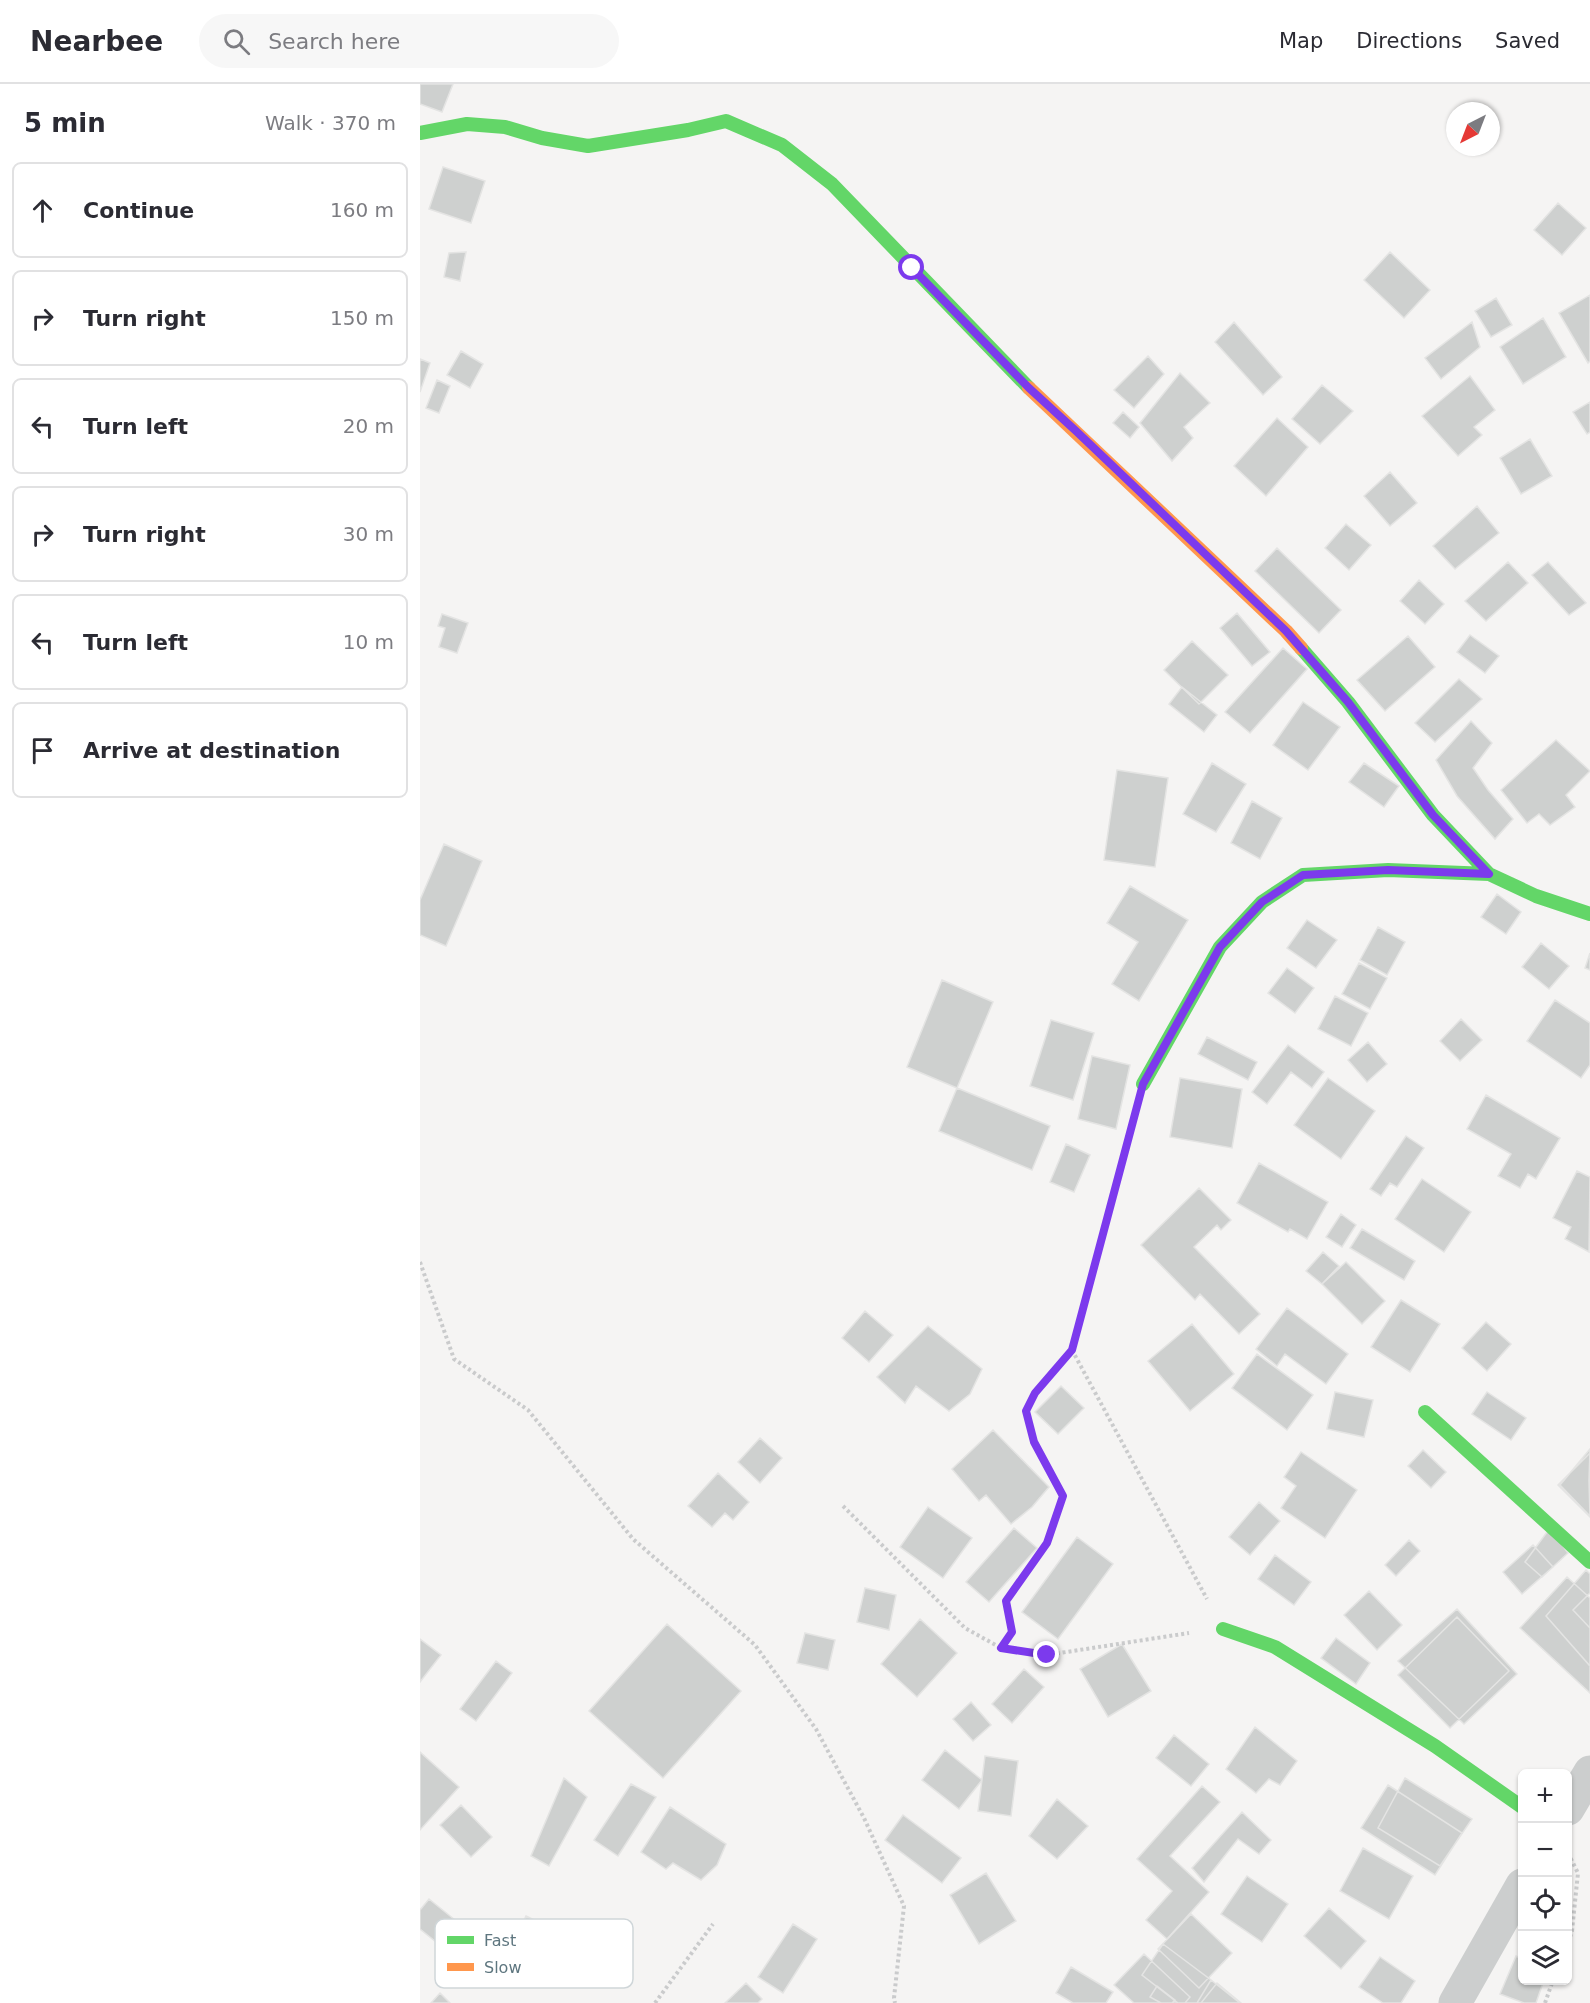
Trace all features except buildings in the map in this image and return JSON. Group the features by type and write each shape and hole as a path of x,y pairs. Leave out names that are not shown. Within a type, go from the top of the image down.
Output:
{"street":[{"path":"420,133 466,124 505,127 542,138 588,146 688,130 726,121 782,145 832,184 1029,388 1286,631 1348,702 1433,815 1489,874 1536,896 1590,914"},
{"path":"1143,1084 1220,947 1262,902 1303,875 1388,870 1489,874"},
{"path":"1425,1412 1590,1562"},
{"path":"1223,1629 1275,1647 1435,1746 1518,1804"},
{"path":"1572,1802 1590,1772"},
{"path":"1572,1817 1590,1802"},
{"path":"1455,2003 1518,1893"}],"path":[{"path":"1001,1648 1012,1632 1006,1601 1047,1543 1063,1496 1034,1442 1026,1411 1035,1393 1072,1350 1143,1084"},
{"path":"420,1262 454,1359 528,1410 633,1539 755,1645 816,1729 864,1818 904,1906 895,2003"},
{"path":"843,1506 964,1628 1001,1648 1047,1655 1158,1636 1223,1629 1072,1350"},
{"path":"1572,1861 1578,1873 1572,1931"},
{"path":"655,2003 712,1924"},
{"path":"1545,2003 1551,1985"}],"traffic: fast":[{"path":"420,133 467,124 505,127 542,138 588,146 688,130 726,121 782,145 832,184 1029,388"},
{"path":"1301,648 1348,702 1433,815 1489,874 1536,896 1590,914"},
{"path":"1143,1084 1220,947 1262,902 1303,875 1388,870 1489,874"},
{"path":"1425,1412 1590,1562"},
{"path":"1223,1629 1275,1647 1435,1746 1518,1804"}],"traffic: slow":[{"path":"1029,388 1286,631 1301,648"}],"route":[{"path":"912,268 1029,388 1286,631 1348,702 1433,815 1489,874 1388,870 1303,875 1262,902 1220,947 1176,1023 1143,1084 1072,1350 1035,1393 1026,1411 1034,1442 1063,1496 1047,1543 1006,1601 1012,1632 1001,1648 1047,1655"}]}
